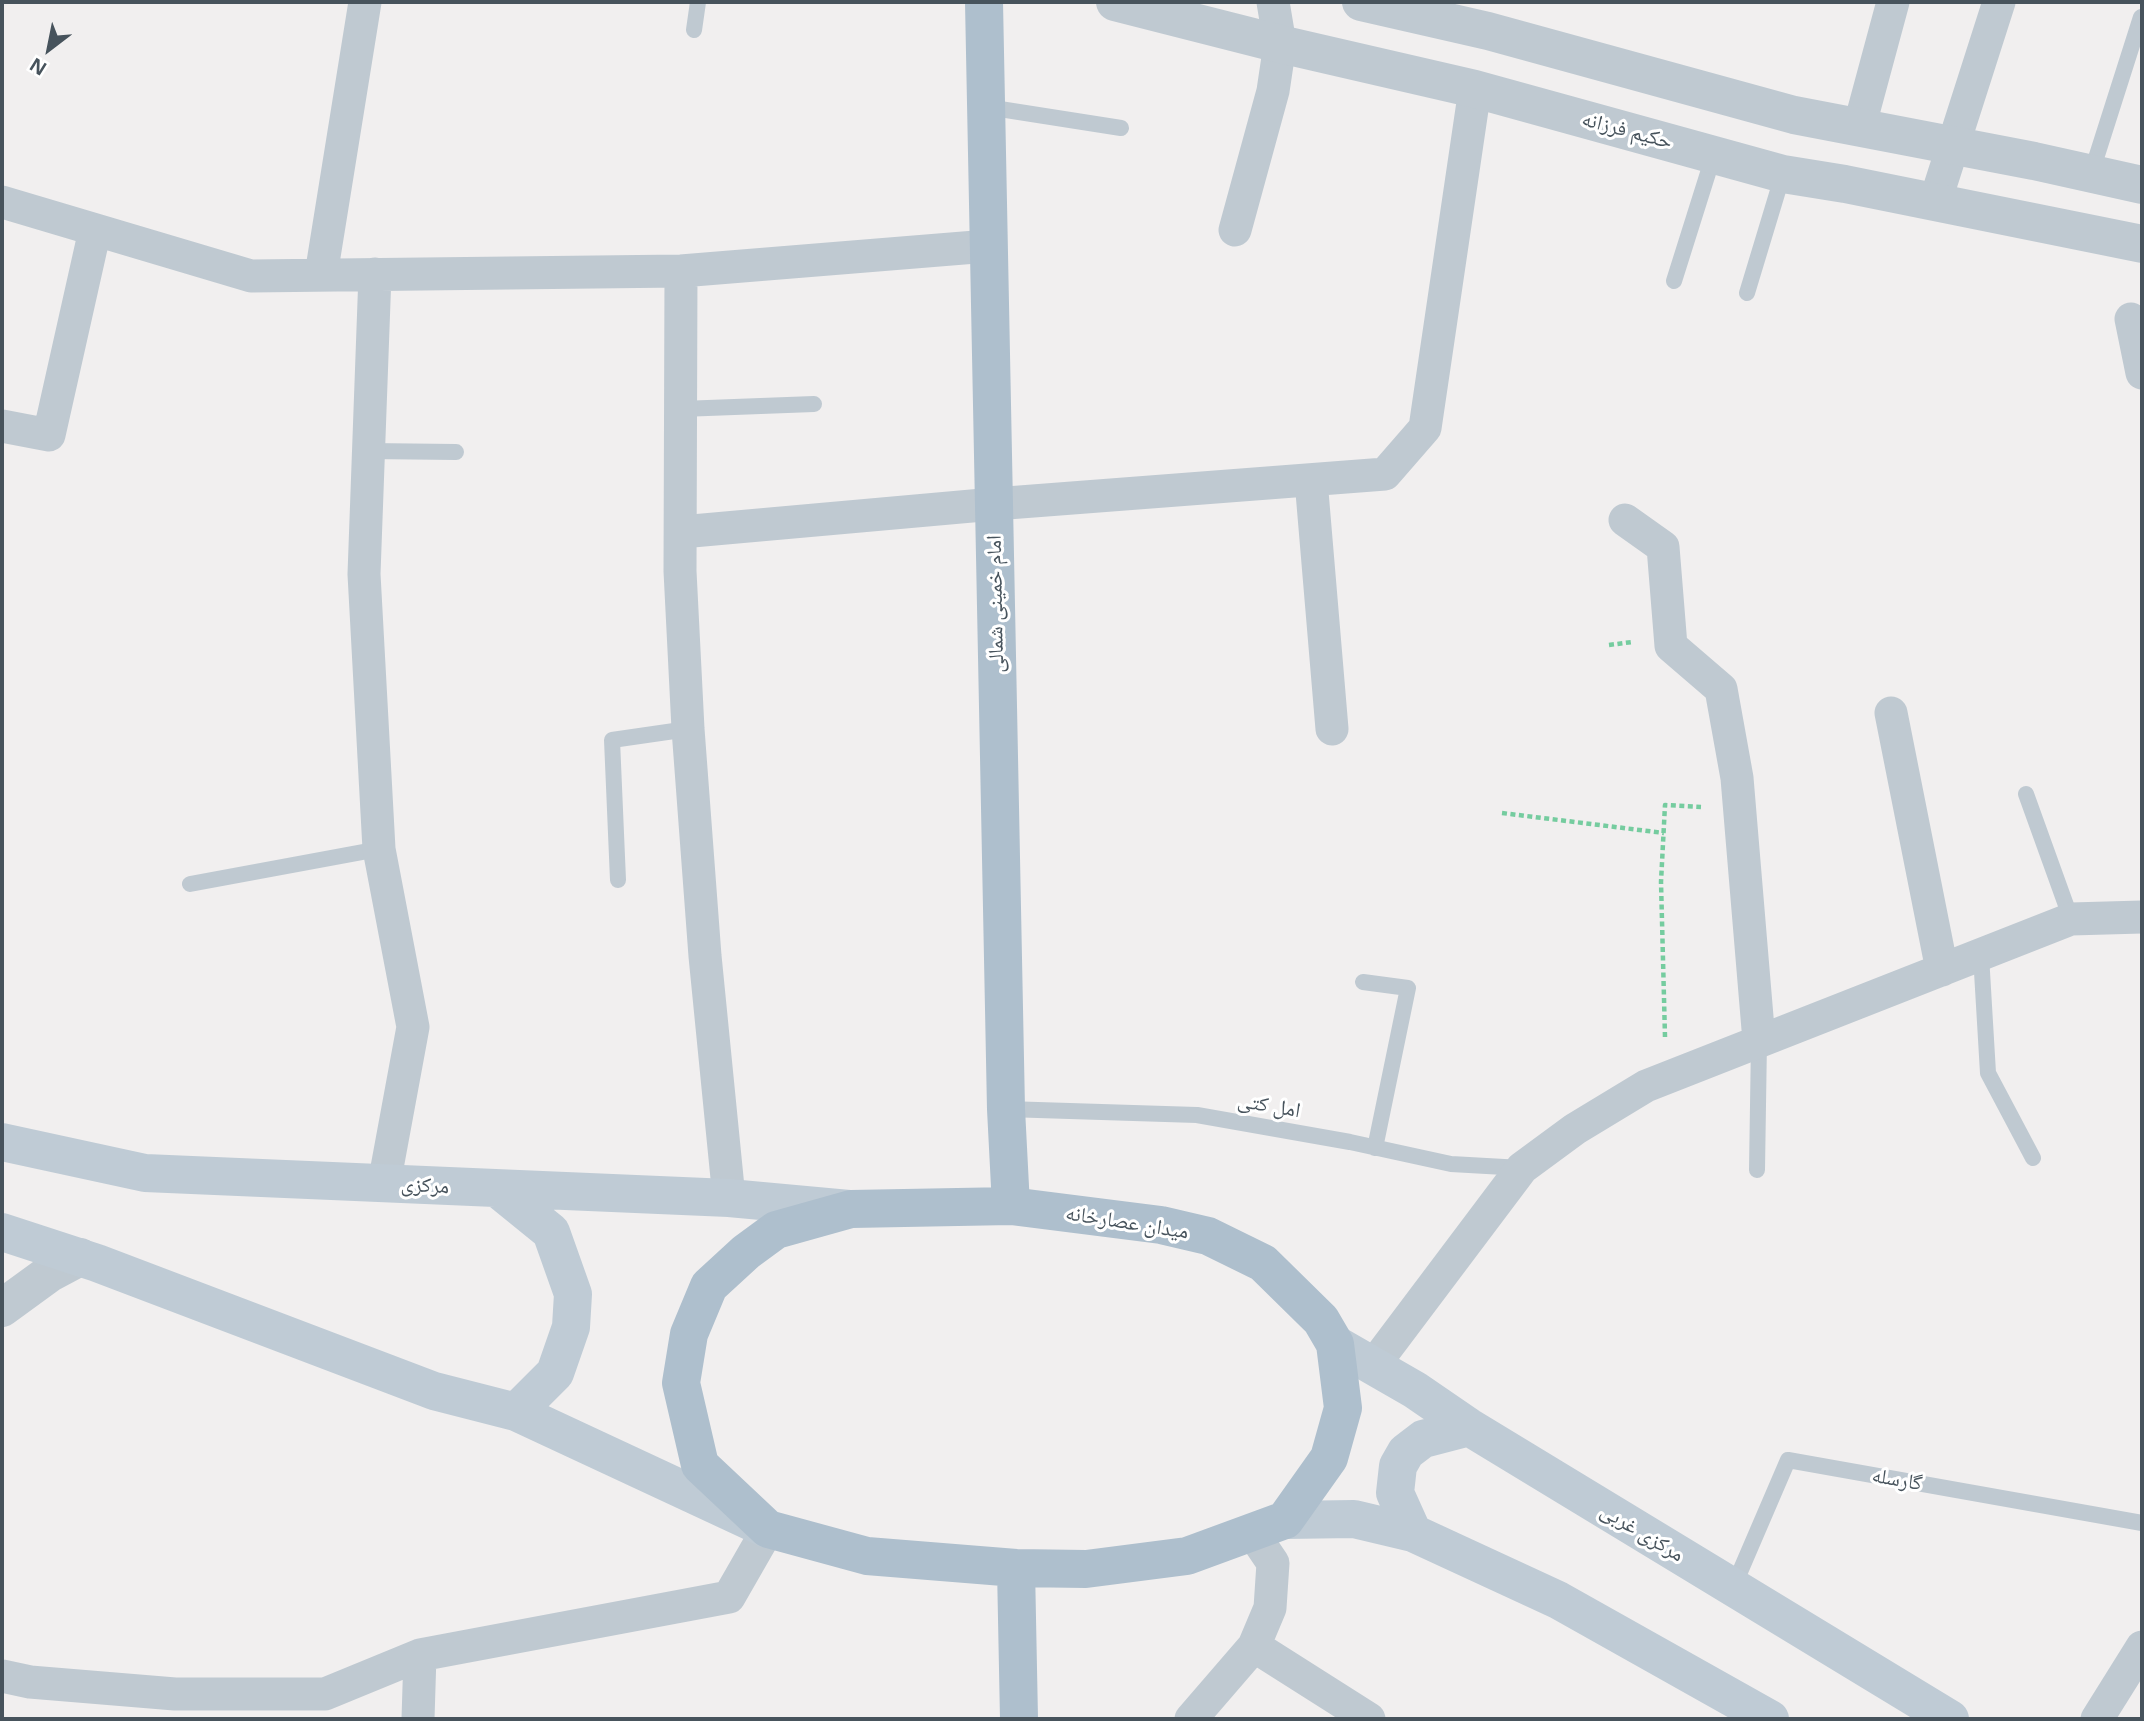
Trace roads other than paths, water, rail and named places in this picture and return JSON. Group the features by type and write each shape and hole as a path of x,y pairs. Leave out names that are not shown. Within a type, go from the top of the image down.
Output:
{"main road":[{"name":"امام خمینی شمالی","path":"984,2 1006,1109 1011,1206"},
{"name":"مرکزی","path":"2,1142 145,1173 729,1198 851,1209"},
{"path":"498,1189 551,1233 573,1294 571,1327 555,1373 516,1412"},
{"name":"میدان عصارخانه","path":"1011,1206 1161,1225 1208,1236 1263,1263 1321,1320 1335,1344 1343,1408 1329,1458 1268,1526 1187,1556 1086,1569 1016,1568 867,1556 768,1530 700,1465 681,1383 689,1334 709,1286 746,1252 776,1230 851,1209 1011,1206"},
{"path":"2,1232 80,1257 434,1391 516,1412 768,1530"},
{"name":"مرکزی غربی","path":"1335,1344 1415,1390 1469,1427 1950,1719"},
{"path":"1413,1532 1395,1493 1398,1466 1406,1452 1423,1439 1469,1427"},
{"path":"1268,1526 1354,1520 1413,1532 1558,1600 1770,1719"},
{"path":"1016,1568 1019,1719"}],"street":[{"path":"321,275 365,2"},
{"name":"حکیم فرزانه","path":"1115,2 1475,89 1783,174 2142,244"},
{"path":"1235,229 1273,91 1280,44 1273,2"},
{"path":"1361,2 1488,31 1794,115 2142,185"},
{"path":"1859,128 1893,2"},
{"path":"1935,202 1999,2"},
{"path":"681,532 994,504 1385,474 1425,428 1475,89"},
{"path":"2,202 251,276 681,271 988,246"},
{"path":"2,426 50,435 94,230"},
{"path":"681,271 681,532 688,729 705,956 729,1198"},
{"path":"375,274 364,574 379,849 413,1027 384,1184"},
{"path":"2131,319 2142,373"},
{"path":"1311,480 1332,729"},
{"path":"1625,520 1662,547 1671,646 1721,689 1737,778 1759,1041"},
{"path":"1891,713 1941,970"},
{"path":"1373,1367 1522,1168 1575,1129 1646,1086 2071,919 2142,917"},
{"path":"2,1308 50,1272 80,1257"},
{"path":"1191,1719 1254,1646 1270,1608 1273,1563 1268,1526"},
{"path":"2,1676 30,1682 175,1694 325,1694 420,1655 730,1597 768,1530"},
{"path":"1254,1646 1369,1719"},
{"path":"2097,1719 2142,1647"},
{"path":"418,1719 420,1655"}],"lane":[{"path":"694,30 698,2"},
{"path":"2091,175 2141,17"},
{"path":"987,107 1121,128"},
{"path":"1675,281 1714,155"},
{"path":"1747,293 1783,174"},
{"path":"681,409 814,404"},
{"path":"368,451 456,452"},
{"path":"618,880 612,740 688,729"},
{"path":"2026,794 2071,919"},
{"path":"190,884 379,849"},
{"path":"1981,955 1988,1073 2033,1158"},
{"path":"1363,982 1408,988 1375,1148"},
{"path":"1757,1170 1759,1041"},
{"name":"امل کتی","path":"1006,1109 1197,1115 1451,1164 1522,1168"},
{"name":"گارسله","path":"1733,1588 1788,1460 2142,1523"}]}
